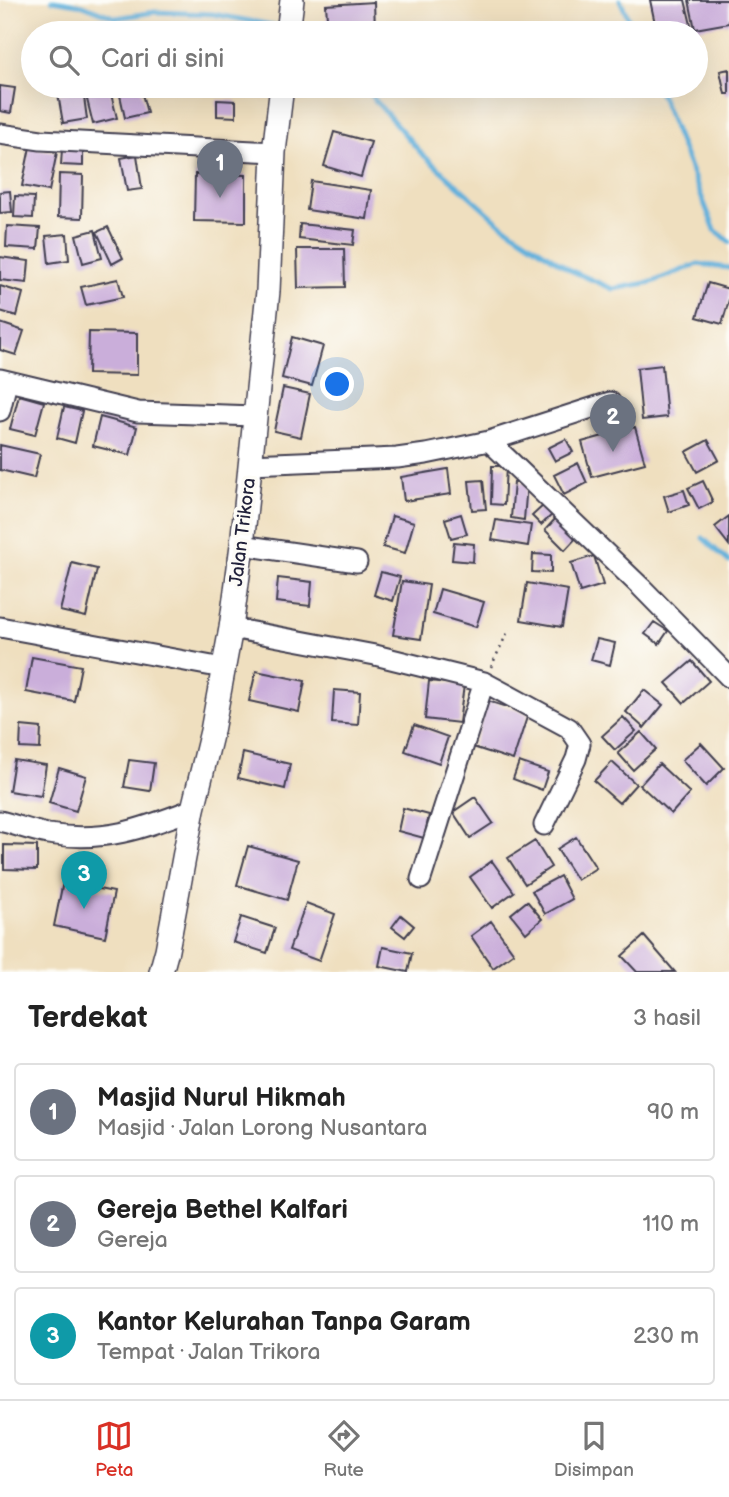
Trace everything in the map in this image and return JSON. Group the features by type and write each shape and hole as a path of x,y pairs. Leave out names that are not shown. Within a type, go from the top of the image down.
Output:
{"street":[{"path":"290,21 292,3"},
{"name":"Jalan Trikora","path":"161,972 231,628 268,291 274,152 281,98"},
{"path":"0,134 41,140 274,152"},
{"path":"0,411 4,381 138,412 255,416"},
{"path":"250,464 397,458 426,454 489,441 610,402"},
{"path":"489,441 641,587 729,677"},
{"path":"242,545 357,562"},
{"path":"0,627 223,667"},
{"path":"231,628 375,655 484,682 569,728 580,744 576,759 544,825"},
{"path":"421,879 484,682"},
{"path":"0,821 46,833 112,836 193,809"}],"path":[{"path":"484,682 509,629"}],"building":[{"path":"650,0 685,0 690,21 654,21"},
{"path":"689,0 729,0 729,23 708,27 708,21 693,21"},
{"path":"374,2 375,21 327,21 326,5"},
{"path":"729,69 729,94 725,94 720,71"},
{"path":"0,86 15,88 11,113 0,111"},
{"path":"59,98 84,98 87,119 63,123"},
{"path":"87,98 112,98 117,118 93,124"},
{"path":"121,98 143,98 147,113 125,118"},
{"path":"217,100 236,101 236,117 217,116"},
{"path":"334,132 371,142 361,177 324,166"},
{"path":"30,147 57,152 49,191 22,186"},
{"path":"62,149 83,150 83,166 61,165"},
{"path":"137,155 142,189 127,191 121,158"},
{"path":"59,174 83,175 82,218 58,217"},
{"path":"195,174 246,175 246,222 194,221"},
{"path":"311,181 371,190 367,219 307,210"},
{"path":"10,191 12,212 0,213 0,192"},
{"path":"15,196 34,197 33,218 14,217"},
{"path":"300,224 355,230 353,245 299,239"},
{"path":"7,226 40,228 38,249 6,247"},
{"path":"108,227 123,258 112,264 97,232"},
{"path":"95,230 102,258 83,263 76,235"},
{"path":"67,234 69,260 49,263 46,236"},
{"path":"297,249 344,249 345,287 298,288"},
{"path":"0,257 29,261 27,283 0,280"},
{"path":"118,279 123,297 86,305 81,287"},
{"path":"708,283 729,289 729,300 722,324 697,317"},
{"path":"0,286 23,293 17,316 0,311"},
{"path":"0,323 24,331 16,355 0,350"},
{"path":"89,332 137,333 137,375 88,374"},
{"path":"292,337 323,346 312,386 282,378"},
{"path":"662,365 667,417 642,420 637,368"},
{"path":"283,388 310,394 301,437 274,431"},
{"path":"19,395 44,402 35,435 10,429"},
{"path":"64,407 82,411 75,443 57,438"},
{"path":"100,417 137,427 130,455 93,446"},
{"path":"635,427 645,463 592,477 582,442"},
{"path":"566,439 573,452 555,461 548,448"},
{"path":"708,440 719,460 697,472 686,452"},
{"path":"0,445 40,454 34,478 0,470"},
{"path":"578,463 587,483 564,495 554,475"},
{"path":"492,466 506,466 504,505 491,504"},
{"path":"448,469 451,494 404,501 401,477"},
{"path":"483,480 486,509 472,510 469,481"},
{"path":"703,481 713,502 699,509 688,488"},
{"path":"514,482 527,484 524,520 511,518"},
{"path":"684,490 689,505 669,512 664,496"},
{"path":"545,504 554,513 541,525 532,516"},
{"path":"461,514 467,534 451,538 445,519"},
{"path":"392,516 414,522 405,553 383,547"},
{"path":"729,516 729,545 715,527"},
{"path":"557,517 578,536 565,550 545,530"},
{"path":"496,520 531,525 528,546 492,540"},
{"path":"454,542 474,544 473,562 452,560"},
{"path":"533,554 551,555 551,573 532,572"},
{"path":"594,556 603,585 580,592 571,563"},
{"path":"72,563 97,569 86,617 60,611"},
{"path":"381,572 400,577 393,601 374,595"},
{"path":"278,578 312,582 310,606 276,602"},
{"path":"402,581 429,585 421,639 393,635"},
{"path":"527,583 568,590 562,627 521,620"},
{"path":"440,589 484,602 476,627 433,614"},
{"path":"654,622 668,631 659,644 645,634"},
{"path":"597,639 615,643 610,665 591,660"},
{"path":"32,657 81,666 74,701 26,692"},
{"path":"692,661 709,681 684,703 666,683"},
{"path":"256,671 305,681 299,712 249,701"},
{"path":"429,681 464,685 459,723 425,719"},
{"path":"334,690 360,692 358,725 332,723"},
{"path":"644,690 663,705 644,728 626,712"},
{"path":"488,701 528,714 513,760 473,747"},
{"path":"623,717 636,731 615,750 602,736"},
{"path":"414,725 448,737 439,763 405,751"},
{"path":"21,726 41,728 40,749 20,748"},
{"path":"641,732 656,749 633,770 618,753"},
{"path":"701,743 724,768 706,786 682,760"},
{"path":"243,753 290,764 285,789 238,778"},
{"path":"14,760 46,765 41,796 9,791"},
{"path":"129,760 154,763 150,791 124,787"},
{"path":"519,762 548,772 542,790 513,779"},
{"path":"612,762 636,784 619,803 594,781"},
{"path":"659,764 690,793 671,814 640,785"},
{"path":"59,768 86,776 76,811 49,803"},
{"path":"475,797 493,823 470,838 453,812"},
{"path":"403,808 429,815 424,838 398,831"},
{"path":"576,837 596,868 577,880 557,849"},
{"path":"535,841 551,867 525,884 508,858"},
{"path":"4,845 37,846 37,870 4,869"},
{"path":"248,846 298,860 287,900 237,885"},
{"path":"492,861 514,892 492,908 470,877"},
{"path":"560,876 572,899 545,914 532,891"},
{"path":"63,882 114,892 105,937 54,926"},
{"path":"527,901 542,919 526,933 511,914"},
{"path":"306,903 335,914 319,961 289,950"},
{"path":"401,915 414,926 405,937 392,927"},
{"path":"241,917 275,928 267,953 233,942"},
{"path":"491,921 514,953 493,968 471,936"},
{"path":"644,936 675,972 637,972 622,956"},
{"path":"383,947 412,953 408,972 379,966"}],"waterway":[{"path":"52,0 83,5 116,18 155,12 213,14 250,21"},
{"path":"620,0 630,21"},
{"path":"373,98 421,153 500,223 572,271 613,289 652,282 698,264 729,268"},
{"path":"662,98 715,230 729,242"},
{"path":"703,538 729,562"}],"place":[{"name":"Masjid Nurul Hikmah","path":"220,198"},
{"name":"Gereja Bethel Kalfari","path":"613,452"},
{"name":"Kantor Kelurahan Tanpa Garam","path":"84,909"}]}
